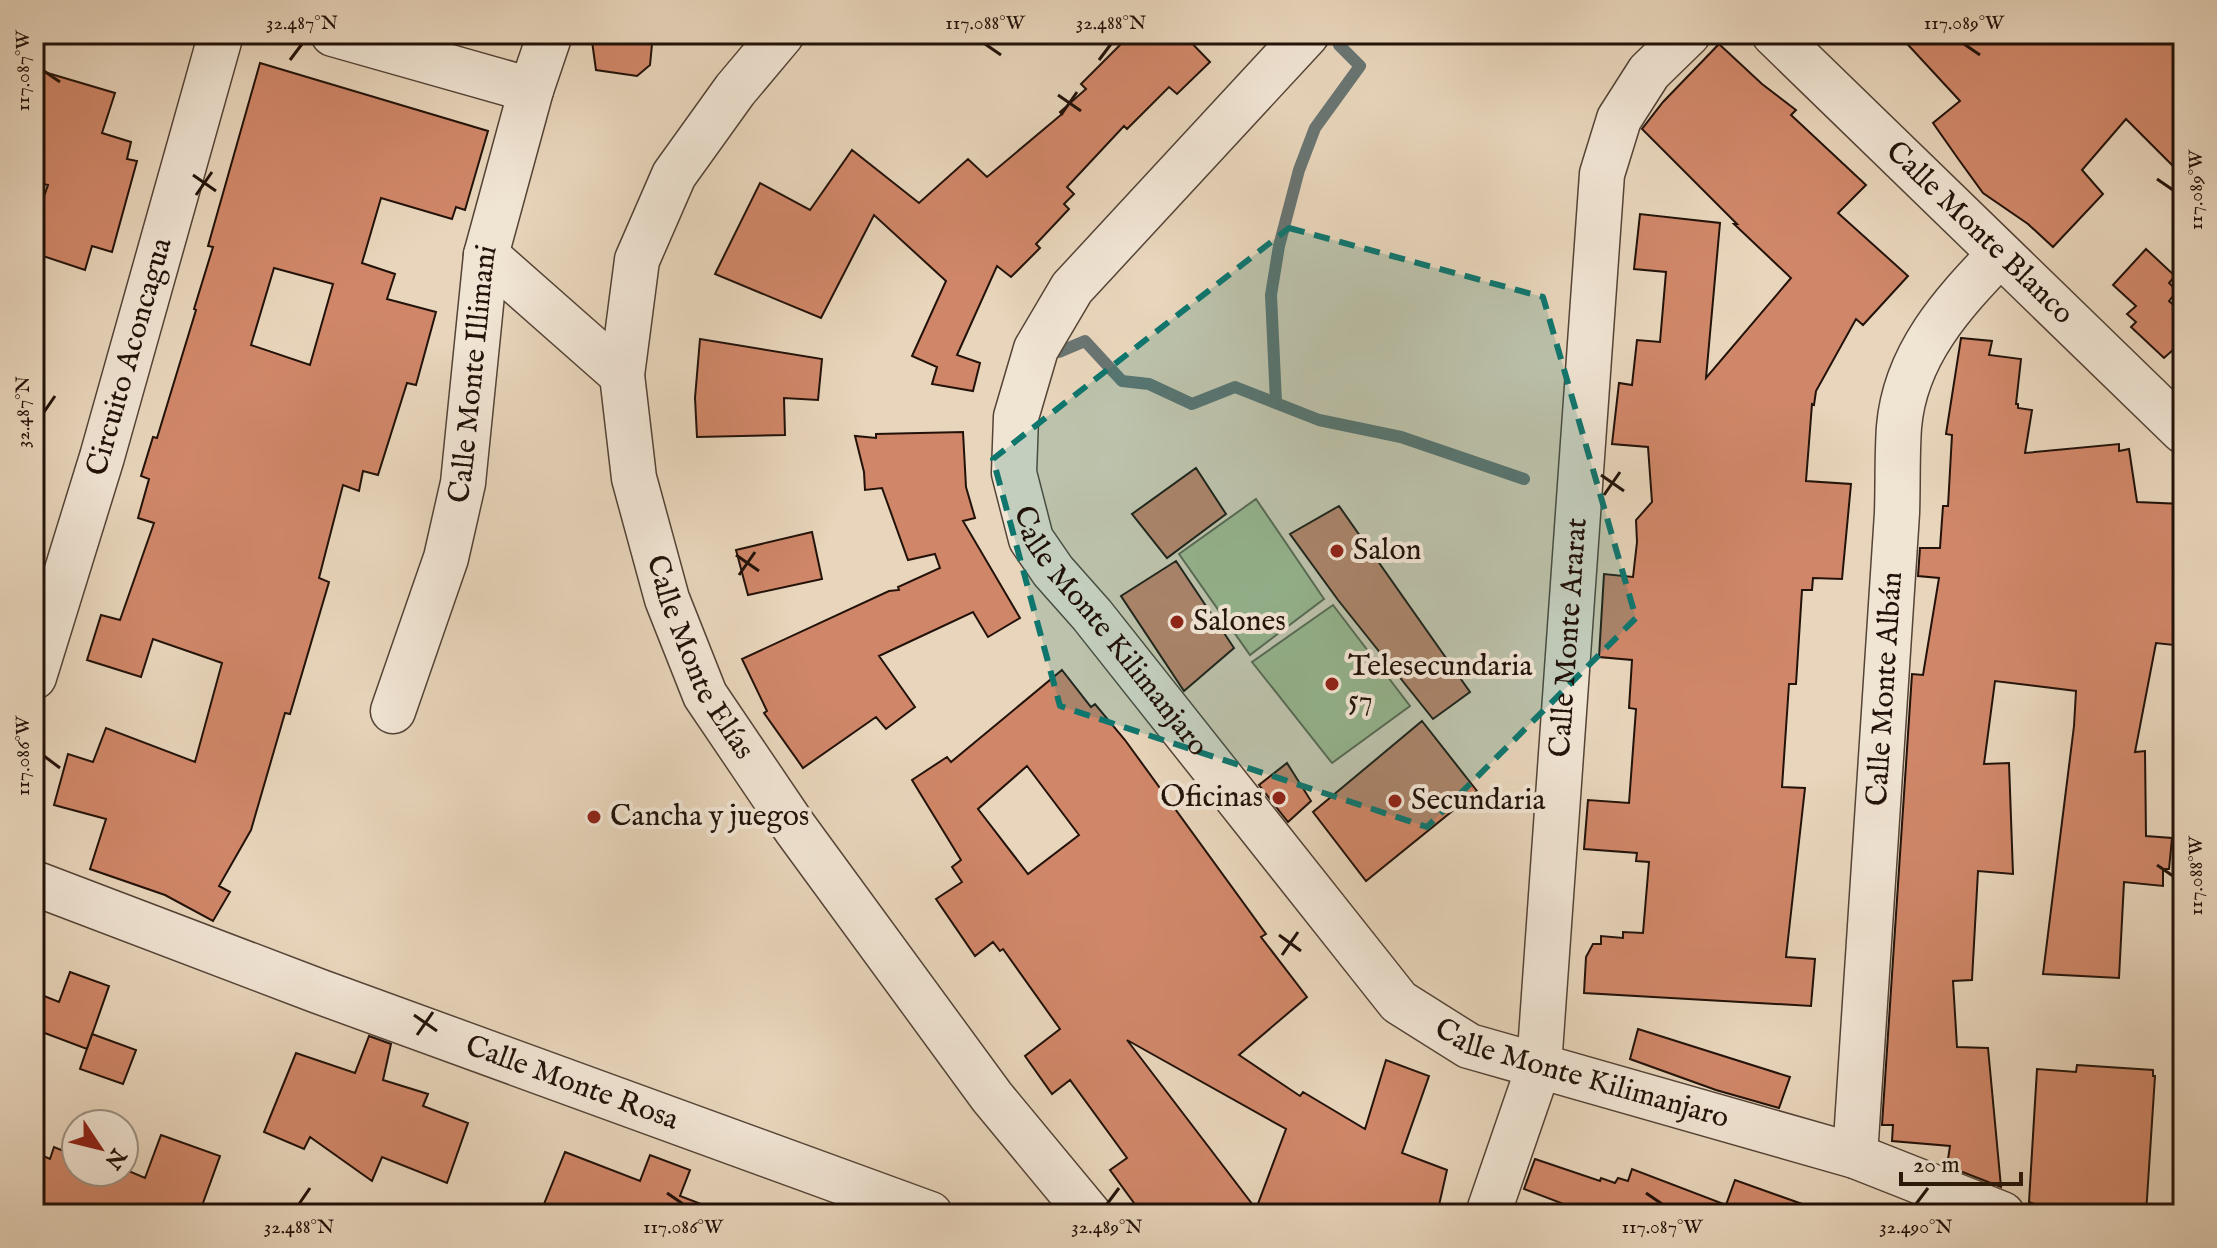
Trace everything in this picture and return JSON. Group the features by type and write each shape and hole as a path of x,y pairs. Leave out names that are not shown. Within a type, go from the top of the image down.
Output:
{"street":[{"name":"Circuito Aconcagua","path":"34,677 102,457 221,34"},
{"path":"333,34 531,90"},
{"name":"Calle Monte Illimani","path":"393,711 446,558 463,483 486,255 531,90 550,34"},
{"name":"Calle Monte Elías","path":"782,34 735,90 674,175 637,260 622,375 634,478 667,599 705,695 795,828 992,1097 1089,1214"},
{"name":"Calle Monte Kilimanjaro","path":"1307,34 1072,288 1036,349 1016,417 1014,473 1031,539 1053,571 1092,615 1399,1002 1469,1046 1855,1156 2002,1214"},
{"name":"Calle Monte Ararat","path":"1488,1214 1539,1066 1602,174 1619,119 1649,72 1688,34"},
{"name":"Calle Monte Blanco","path":"1774,34 2183,431"},
{"path":"486,255 622,375"},
{"name":"Calle Monte Albán","path":"1855,1156 1897,513 1899,424 1914,367 1932,332 1959,296 1999,255"},
{"name":"Calle Monte Rosa","path":"34,883 318,991 930,1214"}],"highlighted area":[{"path":"1289,228 1543,297 1636,618 1427,827 1060,706 993,459"}],"green space":[{"name":"Telesecundaria 57","path":"1256,499 1324,599 1250,655 1179,554"},
{"name":"Telesecundaria 57","path":"1333,605 1410,706 1332,763 1252,662"}],"building":[{"path":"591,34 653,34 650,65 637,76 596,70"},
{"path":"1131,34 1183,34 1210,62 1177,94 1169,87 1127,129 1124,126 1067,187 1074,194 1064,204 1069,209 1036,244 1040,248 1011,277 997,266 957,355 980,363 973,391 932,384 937,367 912,356 946,281 874,215 821,318 715,274 760,183 810,210 852,150 919,203 968,159 987,177 1062,114 1060,112 1086,89 1081,84"},
{"path":"1898,34 2183,34 2183,176 2126,119 2082,170 2103,194 2053,247 2028,224 1983,193 1933,123 1960,101"},
{"path":"1719,44 1796,110 1791,115 1866,185 1838,213 1908,276 1863,325 1856,319 1816,391 1812,404 1806,481 1851,484 1842,579 1813,578 1812,590 1802,590 1796,684 1789,684 1782,787 1805,788 1786,957 1815,959 1811,1006 1584,993 1586,957 1593,944 1601,944 1601,936 1623,938 1623,932 1643,933 1649,862 1636,861 1637,853 1584,849 1588,800 1629,803 1636,709 1629,708 1632,660 1599,657 1604,574 1633,577 1636,520 1652,502 1648,447 1612,444 1619,383 1632,385 1637,340 1660,342 1666,272 1634,269 1640,214 1720,223 1706,378 1791,278 1642,129 1663,102"},
{"path":"260,63 488,131 465,210 456,207 452,219 381,198 362,263 395,274 387,299 436,312 416,385 407,383 378,475 363,471 359,491 343,485 319,578 329,582 290,714 285,713 251,830 219,886 230,892 213,921 165,895 90,869 106,819 54,805 68,754 93,762 106,728 195,762 222,663 153,639 141,677 87,660 101,615 120,620 154,523 138,518 149,479 141,476 153,437 157,438 196,310 213,247 208,246","holes":["274,268 333,284 310,365 251,345"]},
{"path":"34,69 115,93 102,133 131,142 127,159 137,161 112,252 92,246 85,270 34,253 34,225 48,185 34,182"},
{"path":"2146,249 2175,276 2169,283 2177,291 2169,301 2183,313 2183,341 2164,358 2131,327 2136,322 2127,314 2136,306 2113,285"},
{"path":"1961,338 1992,341 1989,355 2021,359 2016,404 2018,408 2032,410 2025,453 2119,444 2119,451 2129,449 2137,502 2183,504 2183,646 2156,643 2135,752 2145,751 2146,836 2172,838 2169,869 2163,869 2163,886 2124,882 2119,978 2043,974 2076,691 1995,681 1984,764 2009,763 2013,874 1978,871 1972,980 1953,981 1957,1047 1988,1048 2001,1187 1947,1166 1950,1146 1892,1141 1893,1125 1882,1125 1912,674 1923,675 1939,578 1918,576 1920,548 1940,548 1943,506 1948,506 1952,435 1946,434"},
{"path":"700,339 822,359 818,400 784,398 785,435 697,437 695,398"},
{"path":"963,432 966,487 975,518 963,521 1020,618 988,637 973,612 879,656 915,707 886,729 876,717 803,768 764,713 767,711 742,659 889,591 899,590 898,587 940,568 935,554 908,560 882,488 865,490 855,436 876,438 876,434"},
{"name":"Salones","path":"1196,468 1226,514 1167,558 1132,514"},
{"path":"1339,506 1470,692 1433,719 1290,534"},
{"path":"812,532 822,579 748,595 736,550"},
{"name":"Salones","path":"1176,561 1234,648 1184,691 1121,596"},
{"path":"1062,670 1091,707 1095,704 1125,740 1266,934 1261,937 1307,997 1239,1055 1300,1096 1303,1092 1365,1129 1386,1060 1429,1076 1402,1153 1447,1170 1437,1214 1142,1214 1110,1170 1127,1158 1070,1080 1052,1094 1025,1056 1060,1029 1003,949 1000,951 993,942 975,956 936,899 962,882 952,867 961,860 912,780 947,757 951,762","holes":["1027,766 1079,835 1028,874 978,809","1127,1040 1286,1129 1256,1209"]},
{"name":"Secundaria","path":"1422,721 1477,791 1366,881 1313,812"},
{"name":"Oficinas","path":"1287,763 1311,801 1288,822 1259,785"},
{"path":"70,972 109,986 87,1049 34,1029 34,992 59,1002"},
{"path":"1638,1029 1790,1077 1779,1108 1716,1090 1630,1059"},
{"path":"92,1034 136,1050 123,1084 80,1069"},
{"path":"369,1036 391,1044 383,1080 428,1094 423,1106 468,1123 447,1183 382,1157 372,1181 310,1137 304,1149 264,1132 296,1053 355,1073"},
{"path":"2077,1065 2153,1070 2146,1214 2061,1214 2029,1202 2037,1069 2076,1072"},
{"path":"161,1135 220,1156 199,1214 34,1214 34,1152 50,1159 54,1147 60,1149 60,1188 140,1188 140,1176 145,1178"},
{"path":"565,1152 640,1181 650,1155 690,1170 680,1196 719,1211 719,1214 540,1214"},
{"path":"1535,1159 1615,1183 1618,1178 1628,1181 1632,1169 1726,1205 1735,1180 1819,1210 1818,1214 1566,1214 1569,1206 1524,1189"}],"waterway":[{"path":"1276,402 1271,295 1279,246 1299,170 1315,128 1360,66 1339,45 1337,34"},
{"path":"1059,352 1085,341 1122,381 1149,384 1192,404 1235,387 1319,420 1401,437 1524,479"}],"place":[{"name":"Salon","path":"1337,551"},
{"name":"Salones","path":"1177,622"},
{"name":"Telesecundaria 57","path":"1332,684"},
{"name":"Oficinas","path":"1279,798"},
{"name":"Secundaria","path":"1395,801"},
{"name":"Cancha y juegos","path":"594,817"}]}
